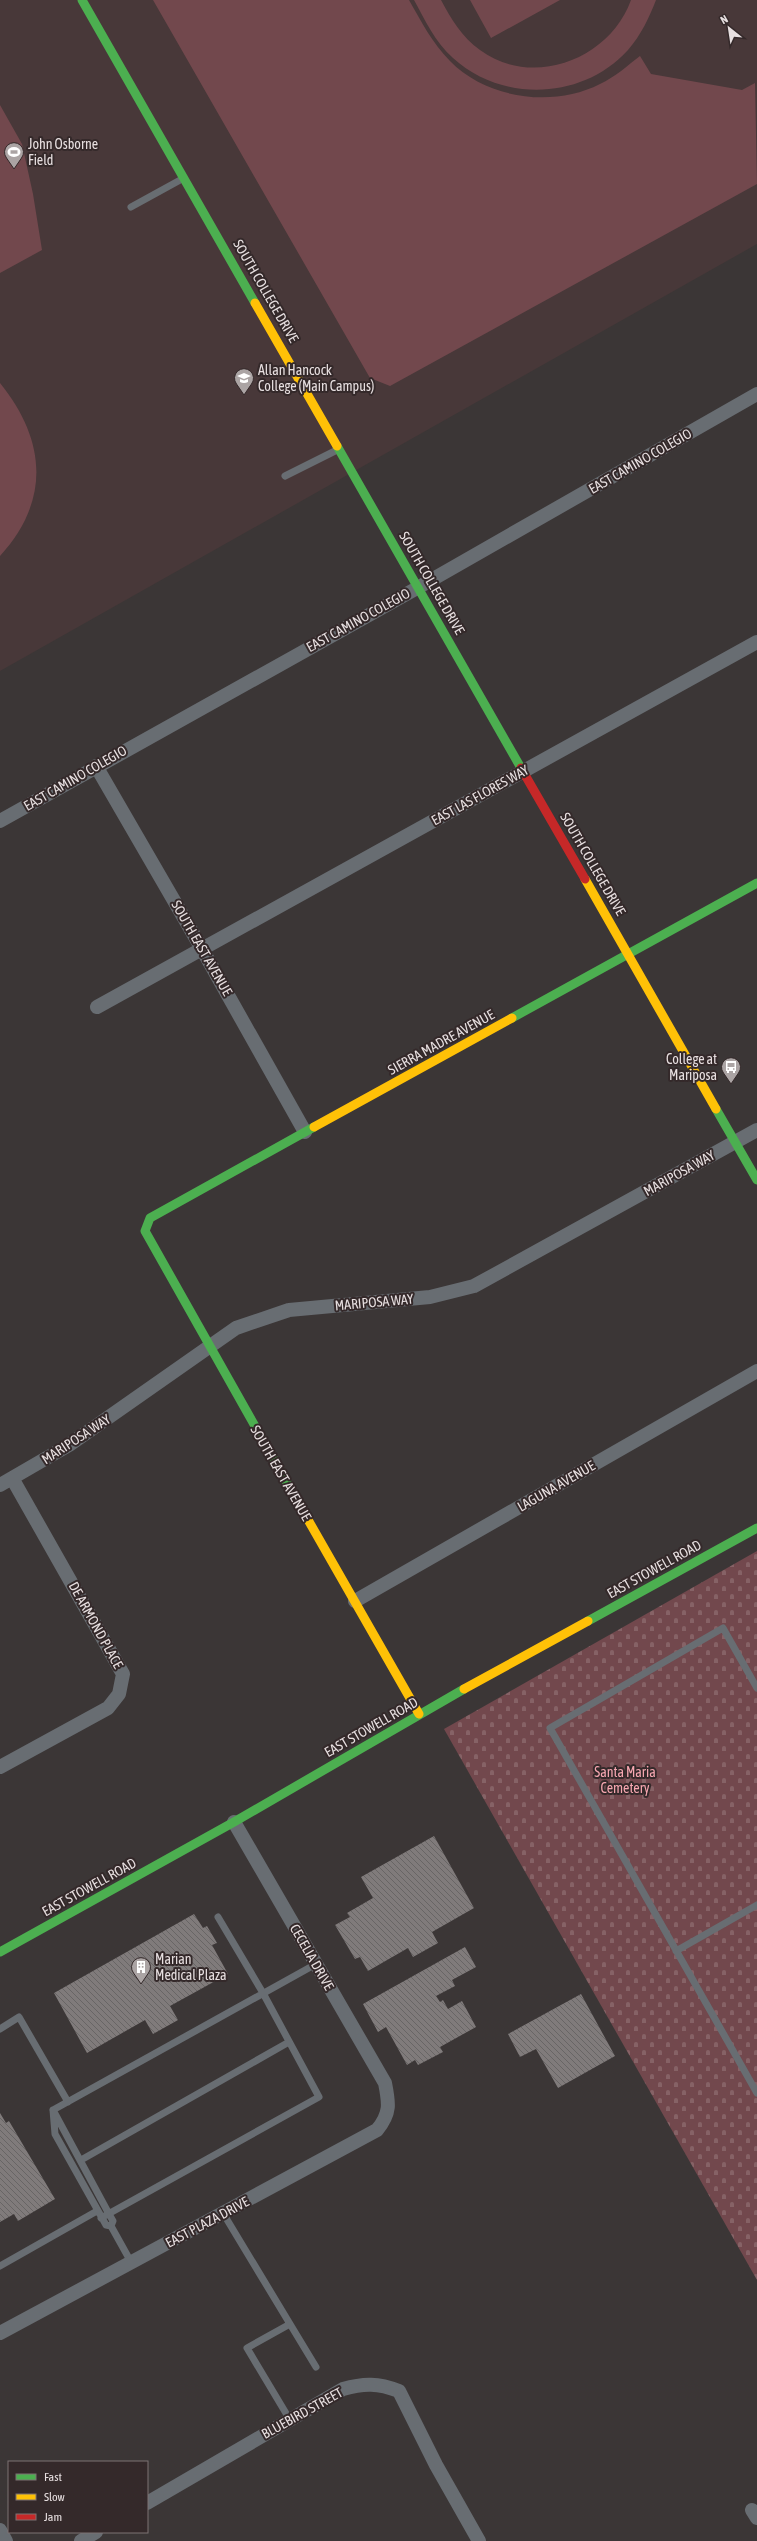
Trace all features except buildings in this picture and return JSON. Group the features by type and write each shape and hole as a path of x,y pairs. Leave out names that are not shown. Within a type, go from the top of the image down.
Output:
{"street":[{"name":"SOUTH COLLEGE DRIVE","path":"82,0 757,1180"},
{"name":"EAST CAMINO COLEGIO","path":"0,821 96,766 419,587 757,394"},
{"name":"EAST LAS FLORES WAY","path":"97,1007 757,642"},
{"name":"SOUTH EAST AVENUE","path":"96,766 202,949 305,1132"},
{"name":"SIERRA MADRE AVENUE","path":"145,1231 150,1218 629,956 757,883"},
{"name":"MARIPOSA WAY","path":"6,1482 69,1445 127,1406 208,1345 236,1328 262,1317 289,1310 430,1297 474,1286 757,1130"},
{"name":"SOUTH EAST AVENUE","path":"145,1231 146,1236 419,1714"},
{"name":"LAGUNA AVENUE","path":"355,1601 757,1371"},
{"name":"DE ARMOND PLACE","path":"0,1767 108,1708 119,1694 123,1674 6,1482"},
{"name":"EAST STOWELL ROAD","path":"0,1952 234,1822 419,1714 757,1528"},
{"name":"CECELIA DRIVE","path":"234,1822 385,2083 387,2092"},
{"name":"EAST PLAZA DRIVE","path":"0,2333 377,2130 386,2119 389,2104 387,2092"},
{"name":"BLUEBIRD STREET","path":"148,2502 343,2389 364,2383 383,2385 399,2391 436,2465 479,2541"},
{"path":"0,2530 6,2541"},
{"path":"81,2541 94,2533"}],"lane":[{"path":"131,207 184,178"},
{"path":"285,476 340,449"},
{"path":"757,1688 723,1628 550,1728 757,2093"},
{"path":"676,1951 757,1905"},
{"path":"101,2218 319,2097 263,1993 218,1917"},
{"path":"53,2110 316,1964"},
{"path":"0,2029 19,2018 68,2102"},
{"path":"81,2160 290,2042"},
{"path":"53,2110 113,2220 111,2226"},
{"path":"53,2110 55,2134 101,2218 106,2225 111,2226 131,2262"},
{"path":"0,2266 98,2211"},
{"path":"223,2213 316,2367"},
{"path":"290,2324 247,2348 290,2420"}],"shaded area":[{"name":"Allan Hancock College (Main Campus)","path":"0,0 757,0 757,244 0,671"}],"green space":[{"path":"153,0 409,0 432,39 450,61 465,74 482,84 521,96 562,96 582,91 611,78 640,56 651,74 742,90 755,83 757,184 390,386 370,378"},
{"path":"414,0 441,0 458,27 468,39 480,50 501,61 523,67 546,67 568,62 588,52 606,38 621,21 631,0 656,0 637,38 628,50 610,67 589,79 566,86 542,90 518,88 495,83 473,73 453,58 441,45"},
{"path":"470,0 560,0 491,38"},
{"name":"John Osborne Field","path":"0,105 22,144 33,194 42,250 0,273"},
{"path":"0,383 27,426 34,448 36,470 35,492 28,513 17,535 0,556"},
{"name":"Santa Maria Cemetery","path":"757,1551 757,2280 444,1729"}],"traffic: fast":[{"path":"82,0 255,303"},
{"path":"337,446 521,768"},
{"path":"512,1018 757,883"},
{"path":"716,1109 757,1180"},
{"path":"295,1497 145,1231 150,1218 314,1127"},
{"path":"588,1621 757,1528"},
{"path":"0,1952 234,1822 464,1689"}],"traffic: slow":[{"path":"255,303 337,446"},
{"path":"585,879 716,1109"},
{"path":"314,1127 512,1018"},
{"path":"295,1497 419,1714"},
{"path":"464,1689 588,1621"}],"traffic: jam":[{"path":"521,768 585,879"}],"place":[{"name":"John Osborne Field","path":"14,169"},
{"name":"Allan Hancock College (Main Campus)","path":"244,395"},
{"name":"College at Mariposa","path":"731,1084"},
{"name":"Marian Medical Plaza","path":"141,1984"}]}
